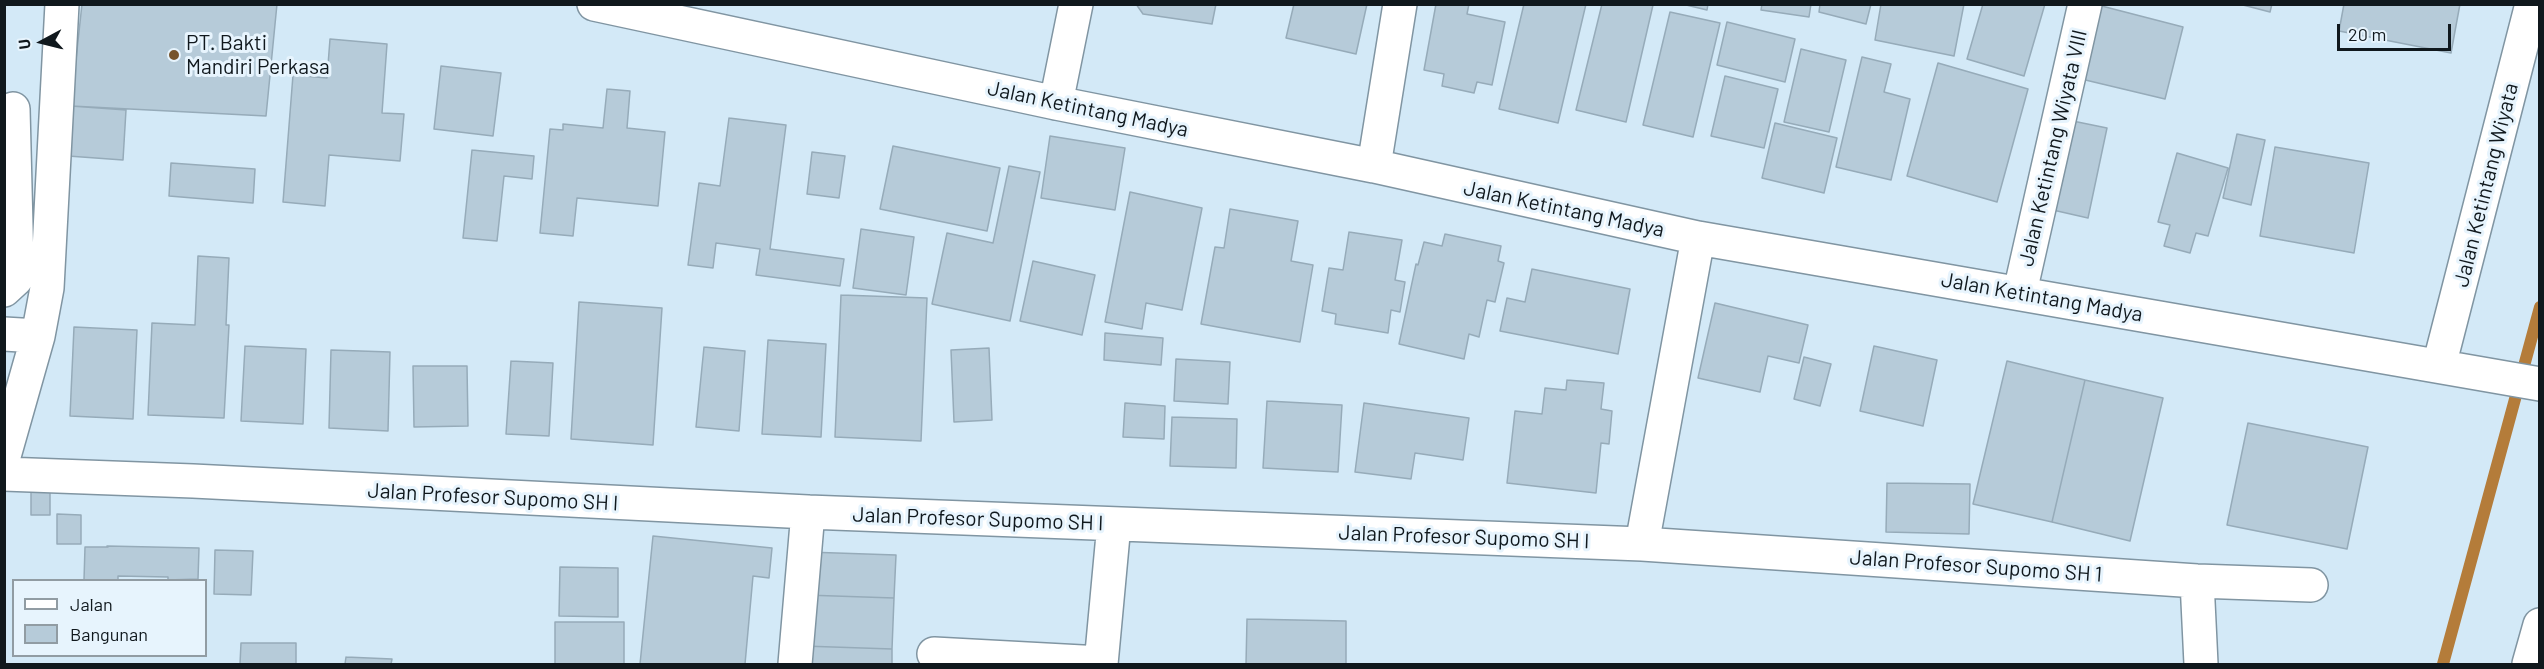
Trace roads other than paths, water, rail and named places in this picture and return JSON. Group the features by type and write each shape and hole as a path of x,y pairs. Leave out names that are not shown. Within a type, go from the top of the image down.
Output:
{"street":[{"path":"4,456 38,336 47,288 62,4"},
{"name":"Jalan Ketintang Madya","path":"594,4 1056,103 1374,166 1698,238 2020,292 2540,384"},
{"path":"1056,103 1076,4"},
{"path":"1374,166 1400,4"},
{"name":"Jalan Ketintang Wiyata VIII","path":"2020,292 2085,4"},
{"name":"Jalan Ketintang Wiyata","path":"2444,367 2532,4"},
{"path":"4,290 16,279 17,266 13,109"},
{"path":"1641,544 1698,238"},
{"path":"4,334 38,336"},
{"name":"Jalan Profesor Supomo SH I","path":"4,474 808,512 1641,544"},
{"path":"795,664 808,512"},
{"path":"934,654 1101,664 1114,524"},
{"name":"Jalan Profesor Supomo SH 1","path":"1641,544 2197,581 2312,585"},
{"path":"2197,581 2201,664"},
{"path":"2529,664 2540,625"}],"waterway":[{"path":"2443,664 2540,307"}],"place":[{"name":"PT. Bakti Mandiri Perkasa","path":"174,55"}]}
